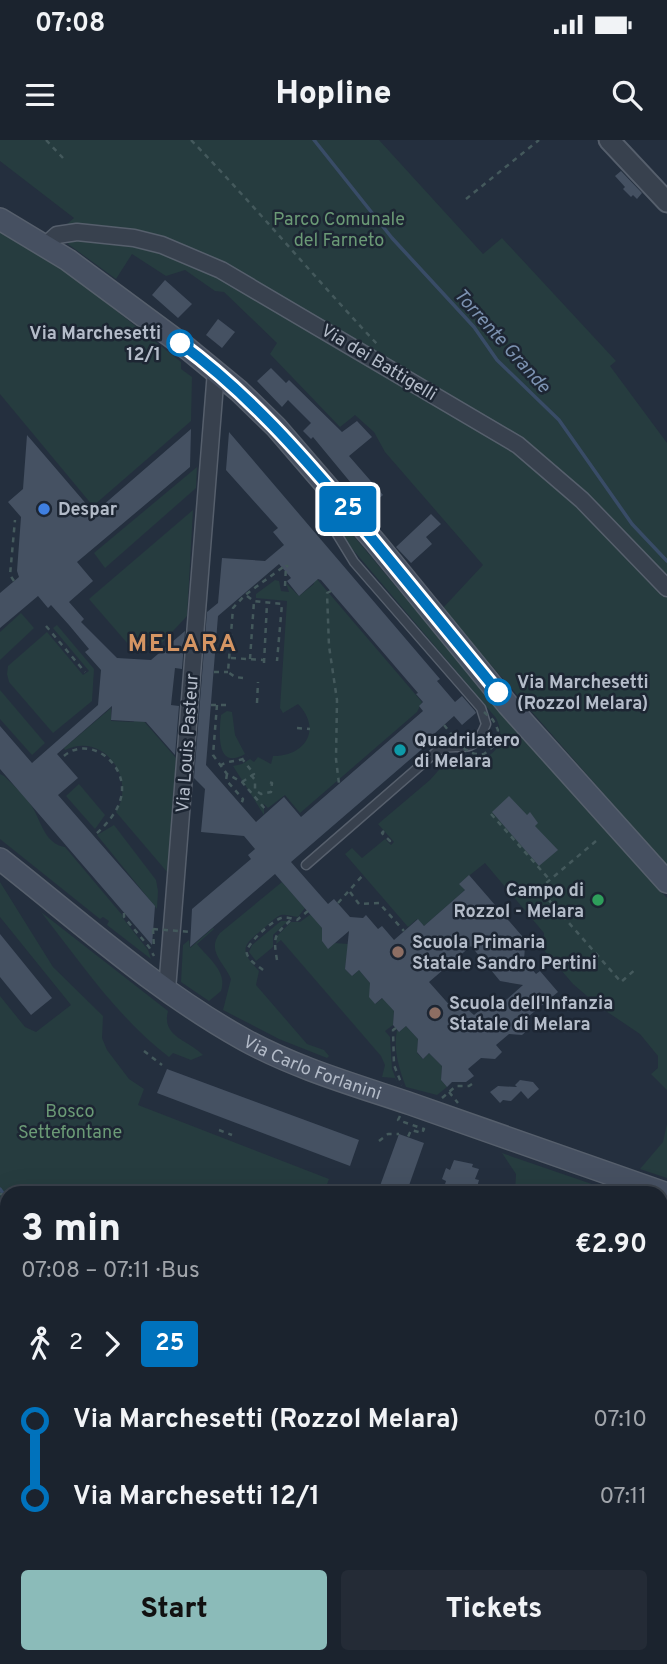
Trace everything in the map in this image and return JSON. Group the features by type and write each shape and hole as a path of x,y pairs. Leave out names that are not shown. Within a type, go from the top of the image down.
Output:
{"main road":[{"path":"0,219 68,260 216,370 276,427 338,497 509,705 667,882"},
{"name":"Via Carlo Forlanini","path":"0,859 167,990 244,1039 292,1061 644,1186"}],"street":[{"path":"609,140 667,202"},
{"name":"Via dei Battigelli","path":"46,245 57,235 76,232 134,238 182,253 241,282 517,445 582,500 667,588"},
{"name":"Via Louis Pasteur","path":"167,990 216,370"}],"lane":[{"path":"306,865 436,752 473,745 486,724 484,712 354,562 332,526 330,506 338,497"}],"path":[{"path":"46,140 64,158"},
{"path":"191,140 384,352"},
{"path":"466,199 539,140"},
{"path":"14,581 9,575 15,520"},
{"path":"228,672 233,608 245,594 287,566 285,586"},
{"path":"331,591 327,593 328,646 337,700 336,759 339,784"},
{"path":"245,594 254,601 282,604 277,661"},
{"path":"250,659 254,601"},
{"path":"229,658 263,662 267,603"},
{"path":"46,626 85,672"},
{"path":"214,672 228,672 243,678"},
{"path":"257,702 258,682"},
{"path":"211,705 231,705"},
{"path":"217,705 213,755 227,774 242,782 266,810"},
{"path":"444,725 465,750 478,755 484,754 495,746 498,730 484,712"},
{"path":"297,728 310,729"},
{"path":"64,756 82,747 92,748 113,764 120,777 120,803 96,834"},
{"path":"220,766 228,760 243,760 248,756"},
{"path":"242,782 254,774 243,760"},
{"path":"227,774 226,780 243,799 241,805"},
{"path":"251,775 255,780 256,790 261,794"},
{"path":"256,798 271,792 272,783 269,782"},
{"path":"491,814 550,880"},
{"path":"384,831 382,832 390,842"},
{"path":"596,841 539,890 621,982 637,968"},
{"path":"338,903 363,875"},
{"path":"350,892 359,904 379,903 404,931"},
{"path":"263,970 248,956 249,943 278,920 286,917 300,918 308,911"},
{"path":"124,913 124,917 149,947 153,956"},
{"path":"277,960 274,939 278,931 292,919"},
{"path":"400,926 404,923"},
{"path":"154,950 153,929 191,932"},
{"path":"396,1028 393,1030 394,1065 404,1088"},
{"path":"144,1051 162,1065"},
{"path":"439,1100 456,1086 472,1084 469,1080"},
{"path":"401,1113 398,1120 424,1129 422,1133 411,1130 408,1138"},
{"path":"219,1130 232,1135"},
{"path":"379,1141 388,1134 400,1134"}],"green space":[{"name":"Parco Comunale del Farneto","path":"0,140 379,140 483,254 502,238 616,361 610,366 667,443 667,580 603,510 529,446 139,233 65,226 74,218 0,161"},
{"path":"0,229 75,278 181,362 181,369 192,377 191,421 93,506 0,394"},
{"name":"Parco Comunale del Farneto","path":"70,238 145,245 191,261 504,443 569,496 667,595 667,866 442,609 483,565 385,452 374,432 355,415 340,427 270,354 277,343 224,292 215,291 185,270 166,276 132,254 116,279 68,244"},
{"path":"197,467 196,488 105,568 94,553"},
{"path":"193,510 187,616 158,647 128,644 89,599"},
{"path":"336,515 501,712 667,898 667,1090 651,1074 658,1068 658,1056 640,1034 600,1007 573,984 543,949 544,933 485,863 460,883 465,890 424,926 417,919 408,927 345,854 352,848 362,858 385,839 391,845 394,842 378,824 430,780 445,763 468,761 470,757 479,758 493,753 500,734 496,718 343,538"},
{"path":"316,578 422,702 417,712 300,813 285,795 268,808 264,804 264,815 233,766 250,759 254,762 258,757 271,764 273,756 294,751 307,739 309,723 298,704 283,713 280,708 287,601 256,598 256,594 275,580 279,581 281,591 289,592 286,583 299,596 314,584"},
{"path":"21,613 34,628 0,660 0,632"},
{"path":"57,625 94,669 92,701 53,733 9,682 7,674 8,666 47,632 83,675 89,671 53,628"},
{"path":"0,690 45,743 32,755 0,719"},
{"path":"111,708 111,721 134,722 134,710 176,758 168,873 116,812 122,785 113,761 92,747 64,748"},
{"path":"227,711 232,712 235,735 245,754 236,758 229,758 221,748 221,715"},
{"path":"0,774 28,801 49,838 65,847 123,916 148,950 151,959 107,925 109,921 103,917 100,919 0,839"},
{"path":"79,784 105,815 95,829 66,796"},
{"path":"114,825 156,880 157,909 97,835"},
{"name":"Bosco Settefontane","path":"0,882 53,967 103,1016 102,1038 107,1050 129,1079 144,1089 138,1105 329,1179 326,1186 0,1186 0,996 25,1027 36,1032 71,1005 0,917"},
{"path":"282,882 305,908 298,917 283,915 274,919 247,944 246,953 259,971 256,985 307,1044 324,1050 329,1056 327,1058 279,1039 223,1010 231,979 215,951 216,939"},
{"path":"41,912 168,1011 167,1020 172,1032 203,1055 191,1060 173,1053 169,1057 150,1042 101,989"},
{"path":"311,914 322,928 322,941 328,948 335,943 348,944 345,969 352,976 359,970 370,983 375,1004 383,998 394,1011 393,1025 385,1031 390,1037 392,1069 398,1084 395,1078 382,1077 385,1065 381,1056 281,940 276,944 277,936 291,922 300,922"},
{"path":"281,921 288,921 273,935 273,947 256,961 249,952 252,945"},
{"path":"213,928 197,944 216,966 222,978 221,991 209,1001 181,982 183,945 189,940 190,948"},
{"path":"406,1026 418,1039 417,1053 423,1059 429,1053 442,1066 441,1080 447,1087 437,1095 406,1087 396,1044 397,1030 399,1032"},
{"path":"667,1124 667,1178 640,1169 663,1142"},
{"path":"502,1153 598,1186 515,1186 516,1174"}],"building":[{"path":"621,171 642,193 637,199 623,189 625,187 615,176"},
{"path":"165,280 192,304 178,318 152,295"},
{"path":"218,319 235,332 222,348 206,335"},
{"path":"271,368 286,383 289,380 342,432 357,421 372,437 349,456 383,495 370,506 313,437 311,439 303,431 311,423 288,400 282,407 257,381"},
{"path":"191,429 190,467 77,562 93,581 69,602 84,619 81,622 117,658 151,660 185,631 182,669 175,668 171,705 179,706 175,755 146,722 111,720 112,706 57,754 78,778 58,795 155,906 152,945 0,769 0,726 32,763 98,705 101,670 85,652 89,649 69,625 51,605 48,608 38,596 0,628 0,593 19,577 17,571 21,517 8,502 23,489 27,435 94,513"},
{"name":"Quadrilatero di Melara","path":"229,432 440,679 437,681 455,702 462,696 476,713 462,725 454,716 434,734 436,737 291,862 328,904 334,899 350,917 363,918 366,915 378,929 382,926 394,940 418,919 424,926 465,890 459,884 469,875 529,944 525,947 524,960 536,974 540,971 558,992 523,1021 530,1028 522,1035 509,1034 496,1045 502,1052 495,1059 481,1058 468,1069 474,1076 466,1082 452,1082 447,1087 441,1080 442,1066 429,1053 423,1059 417,1052 418,1039 406,1026 399,1032 393,1025 394,1011 382,998 375,1004 369,997 370,983 359,970 352,976 345,969 349,931 328,949 322,941 322,928 275,874 190,947 192,909 251,859 248,855 255,849 244,836 201,832 205,789 194,778 207,612 218,603 222,558 265,561 284,545 273,532 278,528 226,470","holes":["279,564 291,578 287,581 299,596 318,579 321,580 418,693 416,694 423,702 419,706 423,711 301,817 284,797 256,822 206,765 218,616","471,946 500,981 523,985 499,1006 486,1005 474,1015 460,1003 453,1009 429,982"]},
{"path":"431,514 441,524 426,537 432,544 411,563 396,547"},
{"path":"509,796 527,815 530,812 538,823 535,826 558,850 539,866 492,812"},
{"path":"0,934 52,998 31,1015 0,977"},
{"path":"167,1069 359,1140 350,1166 157,1093"},
{"path":"520,1080 533,1082 539,1089 528,1099 521,1091 511,1101 503,1100 500,1103 490,1092 498,1086 517,1087 515,1085"},
{"path":"399,1134 424,1143 409,1186 380,1186"},
{"path":"454,1160 473,1164 472,1167 479,1169 475,1179 479,1180 477,1186 444,1186 446,1181 442,1179 446,1168 450,1170"}],"waterway":[{"name":"Torrente Grande","path":"314,140 392,238 474,327 497,360 559,420 632,524 667,561"}],"bus line":[{"name":"25","path":"180,343 228,381 276,427 338,497 498,692"}],"place":[{"name":"Via Marchesetti 12/1","path":"180,343"},
{"name":"Despar","path":"44,509"},
{"name":"Via Marchesetti (Rozzol Melara)","path":"498,692"},
{"name":"Quadrilatero di Melara","path":"400,750"},
{"name":"Campo di Rozzol - Melara","path":"598,900"},
{"name":"Scuola Primaria Statale Sandro Pertini","path":"398,952"},
{"name":"Scuola dell'Infanzia Statale di Melara","path":"435,1013"}],"district":[{"name":"MELARA","path":"183,643"}]}
